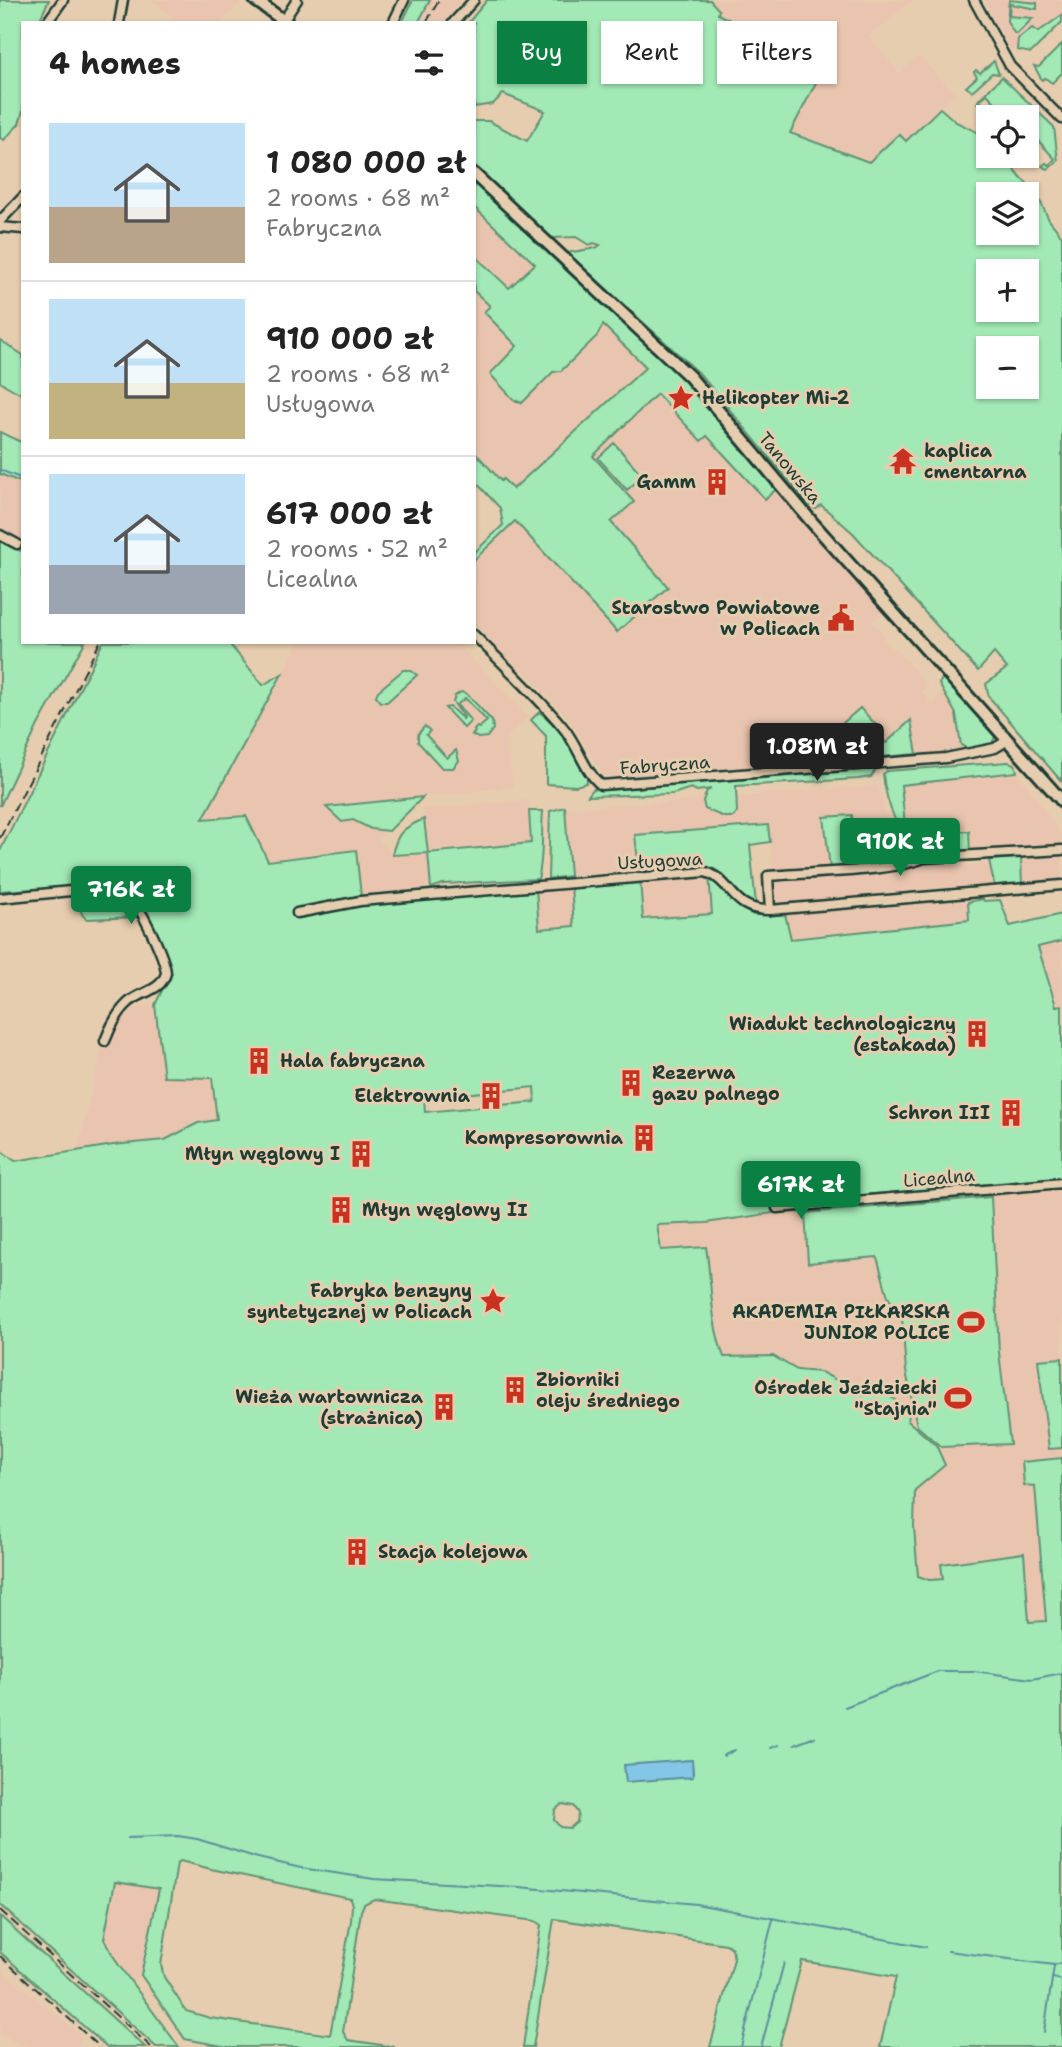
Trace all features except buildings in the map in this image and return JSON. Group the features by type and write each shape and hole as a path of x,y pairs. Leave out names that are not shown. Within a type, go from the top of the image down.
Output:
{"main road":[{"path":"255,0 285,21"},
{"name":"Tanowska","path":"476,176 684,370 811,521 1062,801"}],"street":[{"path":"48,21 63,0"},
{"path":"119,21 123,0"},
{"path":"286,21 297,0"},
{"path":"394,21 404,0"},
{"path":"455,21 474,0"},
{"path":"974,0 1010,66 1062,119"},
{"path":"0,221 21,199"},
{"path":"0,227 21,229"},
{"path":"0,535 17,544"},
{"name":"Fabryczna","path":"476,637 563,726 576,744 590,773 601,785 946,758 995,748 1008,740"},
{"path":"770,910 768,876 865,868 923,858 1062,850"},
{"name":"Usługowa","path":"297,913 360,901 706,872 713,874 744,905 756,910 1062,885"},
{"path":"0,898 111,887 122,890 133,900 162,955 166,973 158,986 127,1004 110,1027 105,1041"},
{"name":"Licealna","path":"777,1208 1062,1183"}],"shaded area":[{"path":"152,0 243,0 223,21 176,21"},
{"path":"430,0 462,0 446,21 419,21"},
{"path":"706,0 914,0 869,36 899,73 919,56 955,94 905,141 898,135 869,162 790,133 815,84 837,84 837,21 728,21 709,12"},
{"path":"984,0 1062,0 1062,17 1050,22 1017,50 1009,48"},
{"path":"476,209 647,367 513,489 504,480 501,481 476,453"},
{"path":"664,387 765,499 774,491 883,613 873,621 886,636 882,639 891,649 894,647 928,685 922,692 931,702 927,706 944,692 960,715 966,751 948,755 917,754 911,721 886,744 877,734 881,730 860,708 802,759 782,760 745,769 604,777 574,726 525,671 520,674 476,628 476,558 515,521 617,632 667,586 611,522 634,502 593,456"},
{"path":"0,474 21,483 21,541 0,530"},
{"path":"298,644 458,644 528,717 507,736 513,787 359,804 386,830 378,839 392,855 428,853 431,888 361,896 356,851 268,861 246,816 203,820"},
{"path":"1017,772 1062,835 1062,845 970,854 969,831 906,835 901,785"},
{"path":"878,785 885,809 908,860 772,873 768,825 635,835 639,869 570,876 565,808"},
{"path":"528,800 532,843 428,853 423,809"},
{"path":"1062,854 1062,881 1022,886 1021,858"},
{"path":"965,861 966,866 990,863 995,888 775,907 772,879"},
{"path":"709,874 713,914 643,919 640,880"},
{"path":"571,885 574,926 539,929 536,889"},
{"path":"967,896 969,920 790,939 785,914"},
{"path":"1062,940 1062,1005 1055,1006 1038,946"},
{"path":"155,1005 164,1077 212,1078 217,1120 198,1123 165,1140 77,1151 110,1012"},
{"path":"1062,1188 1062,1548 1043,1567 1046,1621 938,1627 918,1576 914,1526 915,1490 945,1465 888,1394 863,1394 821,1372 797,1370 773,1356 724,1357 718,1343 706,1247 661,1250 657,1225 706,1223 782,1211"},
{"path":"114,1882 159,1889 141,1975 131,1982 104,1939"},
{"path":"0,1969 82,2036 77,2047 27,2047 0,2035"}],"green space":[{"path":"0,0 49,0 40,19 42,21 21,21 21,118 19,124 4,140 0,138"},
{"path":"413,0 430,0 419,21 403,21"},
{"path":"487,0 710,0 719,10 718,14 732,21 717,21 717,84 815,84 790,133 869,162 899,134 906,141 940,108 956,122 976,132 976,168 1013,168 1026,182 976,182 976,245 1039,245 1039,199 1049,220 1062,236 1062,782 989,697 986,684 1007,668 994,653 978,671 853,533 821,505 816,509 810,506 699,373 567,253 600,245 589,245 576,237 553,238 545,233 476,167 476,121 489,121 527,141 545,111 503,94 493,104 476,107 476,21 470,21"},
{"path":"1009,0 1037,3 1037,9 1010,4 1009,16 1033,18 1017,34 1007,21"},
{"path":"1062,15 1062,22 1031,53 1017,50 1018,39 1032,28 1038,32"},
{"path":"1062,44 1062,73 1052,83 1045,78 1042,80 1034,66 1039,67"},
{"path":"994,61 999,74 992,73 972,91 966,87 977,77 974,72 976,70 980,73"},
{"path":"1002,77 1031,105 998,105 987,94 980,100 982,103 979,105 979,99"},
{"path":"1039,113 1054,127 1058,161 1048,169 1042,166 1046,163 1049,165 1055,159 1039,141"},
{"path":"476,180 694,386 779,487 765,499 707,436 701,441 657,394 593,456 634,502 611,522 668,587 617,632 515,521 476,558 476,551 503,525 500,508 476,482 476,453 501,481 503,479 513,489 646,367 603,325 597,336 561,371 553,372 522,403 514,400 490,374 517,346 484,312 490,306 476,293 476,257 509,288 535,264 476,209"},
{"path":"0,340 21,354 21,394 0,382"},
{"path":"0,432 21,442 21,482 0,474"},
{"path":"614,443 643,476 627,490 598,458"},
{"path":"0,540 21,551 21,644 84,644 38,725 0,806"},
{"path":"102,644 230,644 263,685 282,674 203,819 246,816 268,861 356,850 361,896 359,906 536,889 539,929 574,926 571,885 640,880 643,919 712,914 709,874 741,908 753,915 785,914 791,939 969,920 968,902 983,899 1000,900 1010,926 1062,914 1062,941 1038,947 1056,1006 1062,1005 1062,1179 826,1198 794,1175 782,1176 772,1182 768,1194 773,1213 706,1223 657,1225 661,1250 706,1247 714,1316 724,1357 773,1356 797,1370 821,1372 863,1394 888,1394 909,1413 908,1421 936,1445 945,1465 915,1490 914,1527 918,1576 929,1580 943,1579 941,1564 1024,1553 1029,1622 1046,1621 1035,1486 1024,1485 1022,1462 1062,1458 1062,2047 880,2047 896,1977 802,1961 779,2047 710,2047 734,1959 732,1948 726,1944 554,1919 533,2047 523,2047 541,1925 535,1921 374,1899 364,1904 361,1911 343,2032 348,2040 395,2047 228,2047 185,2039 141,1975 159,1889 115,1882 104,1939 118,1964 179,2047 156,2047 0,1905 0,1150 15,1161 113,1145 165,1140 198,1123 217,1120 212,1078 164,1077 155,1005 170,974 141,908 125,887 118,882 96,881 59,888 0,891 0,851","holes":["534,1087 535,1102 425,1112 424,1098","692,1760 693,1776 624,1766","562,1804 573,1806 578,1813 577,1822 570,1828 560,1827 554,1820 555,1810","180,1861 350,1898 351,1921 330,2035 210,2018 186,2011 164,1977 161,1965 177,1863"]},
{"path":"403,670 410,670 417,675 387,702 380,702 376,696 378,691"},
{"path":"943,677 995,736 992,744 970,750 961,745 956,714 939,684"},
{"path":"461,692 467,694 492,721 493,729 487,737 478,738 472,735 477,727 487,721 465,698 457,705 471,721 464,728 445,708 450,707 463,719 453,702 455,696"},
{"path":"860,708 881,730 878,734 886,743 911,720 917,754 810,763 802,759"},
{"path":"539,712 555,726 567,742 588,777 586,783 576,786 546,784 546,736 531,720"},
{"path":"425,726 430,731 426,735 447,758 456,750 459,761 453,768 442,768 418,742 418,734"},
{"path":"1008,762 1015,764 1017,772 901,785 906,835 969,831 970,854 926,853 908,842 890,807 883,774 887,771"},
{"path":"876,769 871,777 858,779 736,786 737,812 733,817 724,817 705,809 703,801 707,791 711,789 697,791 691,788 673,794 588,796 593,789"},
{"path":"423,797 389,831 371,829 353,820 342,822 326,807"},
{"path":"565,807 570,876 548,879 550,811"},
{"path":"529,811 543,811 542,854 538,879 443,884 431,888 428,853 531,843"},
{"path":"852,815 857,865 830,868 824,817"},
{"path":"424,819 428,853 392,855 402,832"},
{"path":"768,825 770,842 750,845 756,905 711,869 639,869 635,835"},
{"path":"1021,858 1022,886 995,888 989,860"},
{"path":"100,891 108,900 121,897 137,917 86,919 77,899"},
{"path":"991,1197 999,1352 1010,1444 941,1447 917,1426 906,1371 902,1318 888,1297 877,1257 808,1263 805,1213"},
{"path":"1062,1358 1062,1448 1049,1449 1038,1360"},
{"path":"0,1916 145,2047 107,2047 0,1952"}],"water":[{"path":"692,1760 693,1777 626,1782 624,1765"}],"waterway":[{"path":"0,470 21,478"},
{"path":"845,1707 938,1671 974,1671 1032,1679 1062,1673"},
{"path":"794,1745 815,1737"},
{"path":"770,1748 778,1745"},
{"path":"723,1756 735,1750"},
{"path":"128,1838 178,1836 197,1839 301,1868 374,1879 519,1887 696,1904 926,1947"},
{"path":"741,2047 773,1919"},
{"path":"948,1951 1054,1965 1062,1963"},
{"path":"761,2047 784,1963"},
{"path":"1044,2032 1054,1966"},
{"path":"1053,1978 1062,1980"}],"railway":[{"path":"427,21 439,0"},
{"path":"0,838 99,644"},
{"path":"0,1910 151,2047"},
{"path":"0,1956 100,2047"}],"place":[{"name":"Helikopter Mi-2","path":"681,398"},
{"name":"kaplica cmentarna","path":"903,461"},
{"name":"Gamm","path":"717,482"},
{"name":"Starostwo Powiatowe w Policach","path":"841,618"},
{"name":"Wiadukt technologiczny (estakada)","path":"977,1034"},
{"name":"Hala fabryczna","path":"259,1061"},
{"name":"Rezerwa gazu palnego","path":"631,1083"},
{"name":"Elektrownia","path":"491,1096"},
{"name":"Schron III","path":"1011,1113"},
{"name":"Kompresorownia","path":"644,1138"},
{"name":"Młyn węglowy I","path":"361,1154"},
{"name":"Młyn węglowy II","path":"341,1210"},
{"name":"Fabryka benzyny syntetycznej w Policach","path":"493,1301"},
{"name":"AKADEMIA PIŁKARSKA JUNIOR POLICE","path":"971,1322"},
{"name":"Zbiorniki oleju średniego","path":"515,1390"},
{"name":"Ośrodek Jeździecki \"Stajnia\"","path":"958,1398"},
{"name":"Wieża wartownicza (strażnica)","path":"444,1407"},
{"name":"Stacja kolejowa","path":"357,1552"}]}
